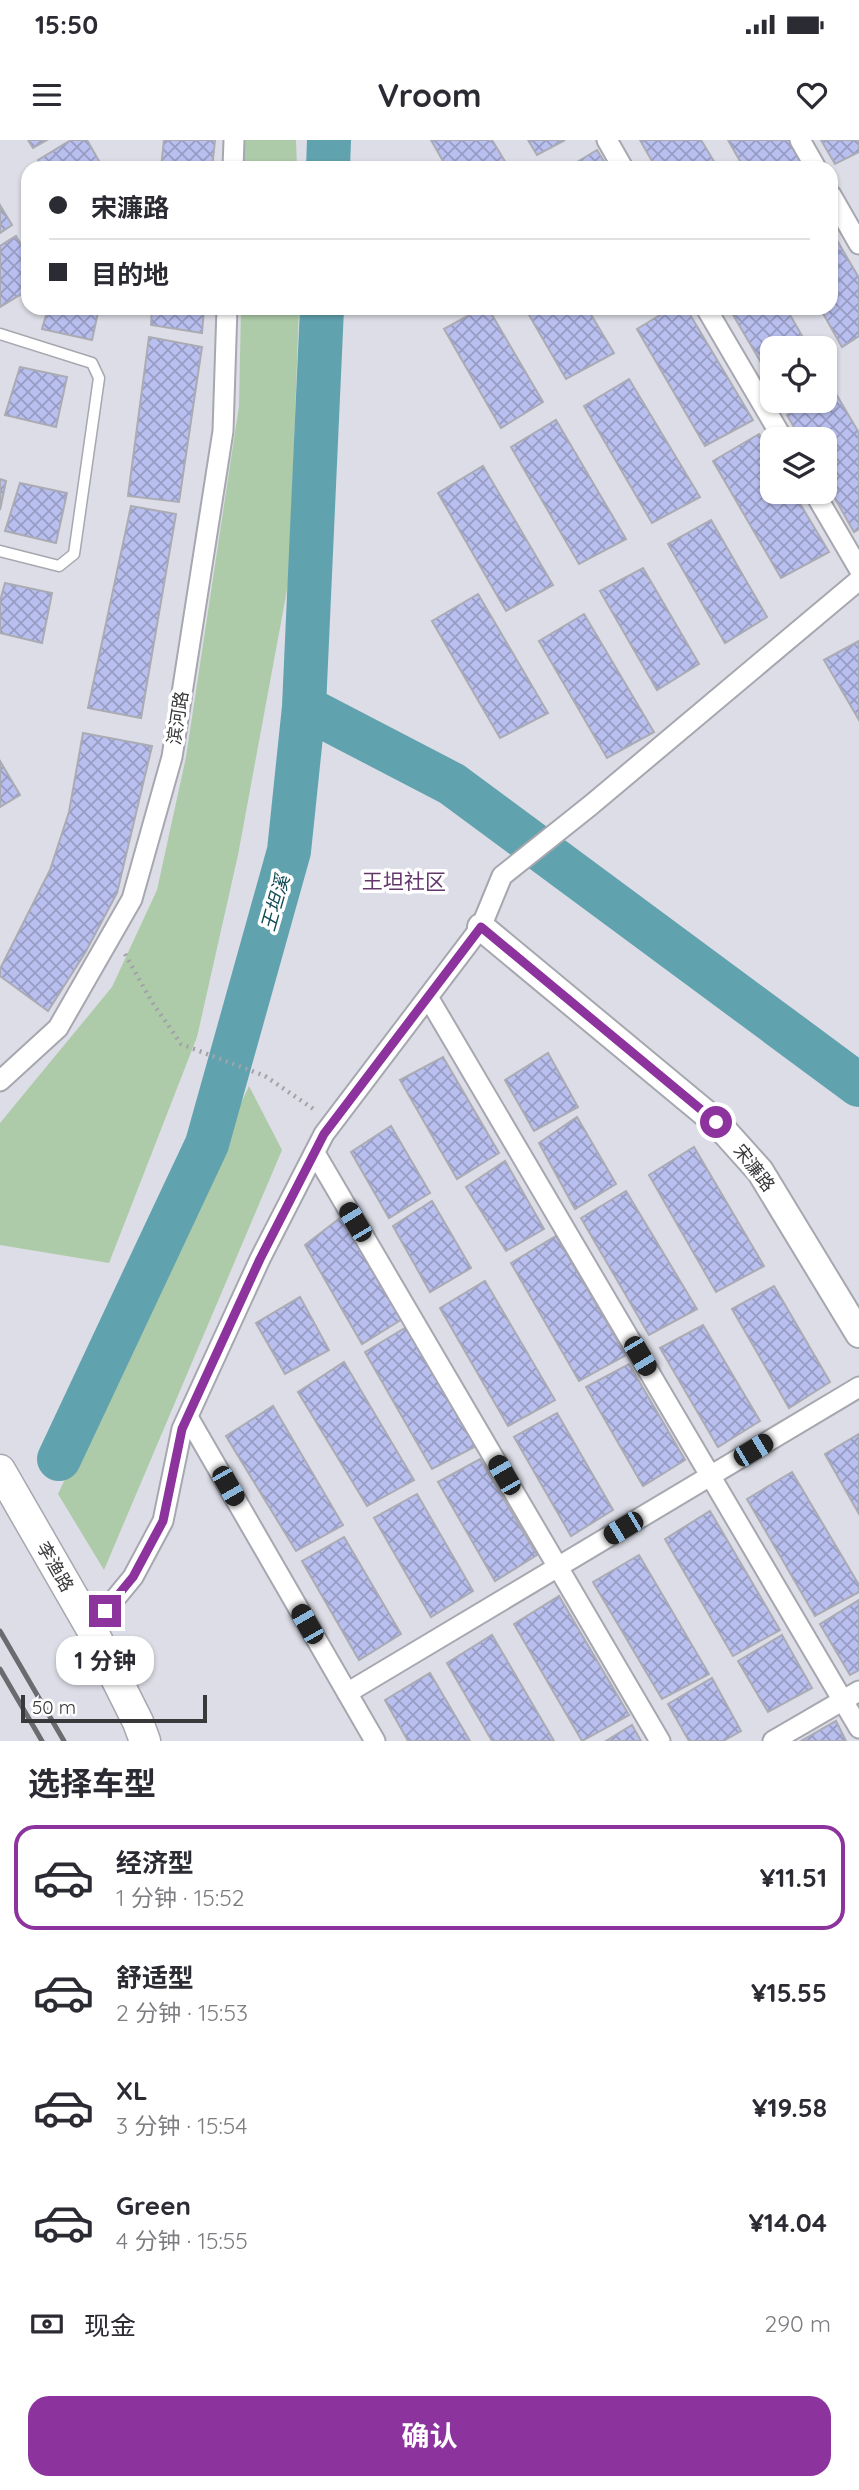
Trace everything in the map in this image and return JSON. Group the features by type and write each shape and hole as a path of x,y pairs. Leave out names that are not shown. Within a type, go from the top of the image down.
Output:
{"main road":[{"name":"李渔路","path":"0,1470 90,1629 145,1741"}],"street":[{"path":"233,161 234,140"},
{"path":"607,140 619,161"},
{"path":"800,140 812,161"},
{"path":"838,207 859,244"},
{"name":"滨河路","path":"0,1081 58,1028 132,899 172,757 223,431 227,315"},
{"path":"710,315 776,427"},
{"path":"821,504 859,569"},
{"path":"90,1629 133,1577 163,1521 182,1429 260,1259 315,1153 333,1122 481,927 502,876 859,580"},
{"name":"宋濂路","path":"481,927 716,1122 760,1171 859,1334"},
{"path":"428,997 710,1476 851,1696 859,1728"},
{"path":"315,1153 660,1741"},
{"path":"347,1693 859,1387"},
{"path":"188,1417 375,1741"},
{"path":"773,1741 851,1696"}],"lane":[{"path":"0,334 92,363 99,378 74,554 59,566 0,551"}],"path":[{"path":"113,931 152,1002 181,1044 265,1076 333,1122"}],"green space":[{"path":"244,140 296,140 297,161 243,161"},
{"path":"241,315 299,315 289,579 238,855 197,1037 109,1263 0,1245 0,1123 112,987 157,890 186,757 239,406"},
{"path":"249,1086 282,1150 104,1570 58,1494"}],"building":[{"path":"28,140 47,140 33,148"},
{"path":"71,140 87,140 99,161 39,161"},
{"path":"164,140 215,140 213,161 162,161"},
{"path":"431,140 492,140 505,161 443,161"},
{"path":"528,140 565,140 537,155"},
{"path":"640,140 701,140 714,161 652,161"},
{"path":"728,140 790,140 803,161 740,161"},
{"path":"821,140 859,140 859,152 838,162 833,161"},
{"path":"597,150 604,161 579,161"},
{"path":"0,205 12,225 0,233"},
{"path":"16,236 21,244 21,294 0,307 0,246"},
{"path":"838,242 859,278 859,336 842,347 824,315 838,315"},
{"path":"46,315 97,315 92,340 42,329"},
{"path":"152,315 203,315 202,333 151,325"},
{"path":"469,315 492,315 543,402 501,428 444,329"},
{"path":"529,315 591,315 614,353 566,379"},
{"path":"660,315 690,315 753,420 705,446 637,329"},
{"path":"733,315 790,315 802,336 760,336 760,361"},
{"path":"149,337 202,347 179,502 128,496"},
{"path":"20,367 67,377 56,427 5,415"},
{"path":"629,379 700,497 652,523 584,406"},
{"path":"837,396 859,433 859,529 854,532 837,502 837,427 794,427 787,415 837,413"},
{"path":"556,420 626,539 579,564 511,447"},
{"path":"759,434 760,504 800,504 829,552 781,578 713,461"},
{"path":"483,466 553,585 506,611 438,493"},
{"path":"0,479 6,481 0,510"},
{"path":"20,483 67,493 56,543 5,531"},
{"path":"131,506 176,514 141,718 88,708"},
{"path":"711,520 767,617 725,643 668,544"},
{"path":"643,568 699,664 657,690 600,591"},
{"path":"5,583 52,593 42,643 0,633 0,601"},
{"path":"478,594 548,713 500,738 432,621"},
{"path":"584,614 654,732 607,758 539,641"},
{"path":"859,641 859,720 824,660"},
{"path":"83,733 152,746 117,893 85,953 48,1011 0,976 0,969 50,870 69,812"},
{"path":"0,761 20,795 0,807"},
{"path":"548,1053 578,1107 534,1131 505,1080"},
{"path":"443,1057 499,1153 457,1179 400,1080"},
{"path":"577,1117 616,1184 575,1209 539,1143"},
{"path":"391,1126 430,1193 389,1218 351,1152"},
{"path":"694,1147 764,1266 716,1292 649,1175"},
{"path":"505,1161 544,1229 506,1251 466,1187"},
{"path":"626,1191 697,1309 649,1335 581,1218"},
{"path":"432,1201 471,1268 430,1292 393,1226"},
{"path":"344,1215 404,1318 362,1344 305,1245"},
{"path":"556,1236 626,1355 579,1381 511,1263"},
{"path":"485,1281 555,1400 508,1426 440,1308"},
{"path":"774,1286 830,1382 789,1408 732,1309"},
{"path":"300,1297 329,1350 285,1374 256,1323"},
{"path":"410,1325 480,1444 432,1469 365,1352"},
{"path":"703,1325 760,1421 718,1447 660,1348"},
{"path":"344,1362 414,1480 367,1506 298,1392"},
{"path":"629,1364 685,1460 643,1486 586,1387"},
{"path":"273,1406 343,1525 296,1551 226,1436"},
{"path":"557,1413 613,1510 571,1536 514,1437"},
{"path":"859,1434 859,1514 825,1454"},
{"path":"480,1459 537,1555 495,1581 438,1482"},
{"path":"792,1472 859,1585 859,1592 815,1616 747,1499"},
{"path":"417,1494 473,1591 431,1617 374,1518"},
{"path":"710,1511 780,1630 733,1656 665,1539"},
{"path":"344,1537 401,1634 359,1660 302,1561"},
{"path":"639,1555 709,1674 662,1699 593,1582"},
{"path":"559,1596 629,1715 582,1741 514,1624"},
{"path":"859,1600 859,1670 850,1675 820,1624"},
{"path":"492,1635 554,1741 492,1741 447,1663"},
{"path":"782,1635 812,1688 768,1712 738,1661"},
{"path":"430,1673 470,1741 408,1741 385,1700"},
{"path":"712,1678 741,1731 723,1741 689,1741 668,1704"},
{"path":"836,1721 846,1741 801,1741"},
{"path":"632,1725 641,1741 606,1741"}],"waterway":[{"name":"王坦溪","path":"328,161 329,140"},
{"name":"王坦溪","path":"59,1459 207,1144 289,851 304,707 322,315"},
{"path":"304,707 452,784 859,1085"}],"railway":[{"path":"0,1631 64,1741"},
{"path":"0,1669 42,1741"}],"district":[{"name":"王坦社区","path":"404,882"}],"route":[{"path":"105,1611 133,1577 163,1521 182,1429 260,1259 324,1134 481,927 716,1122"}]}
